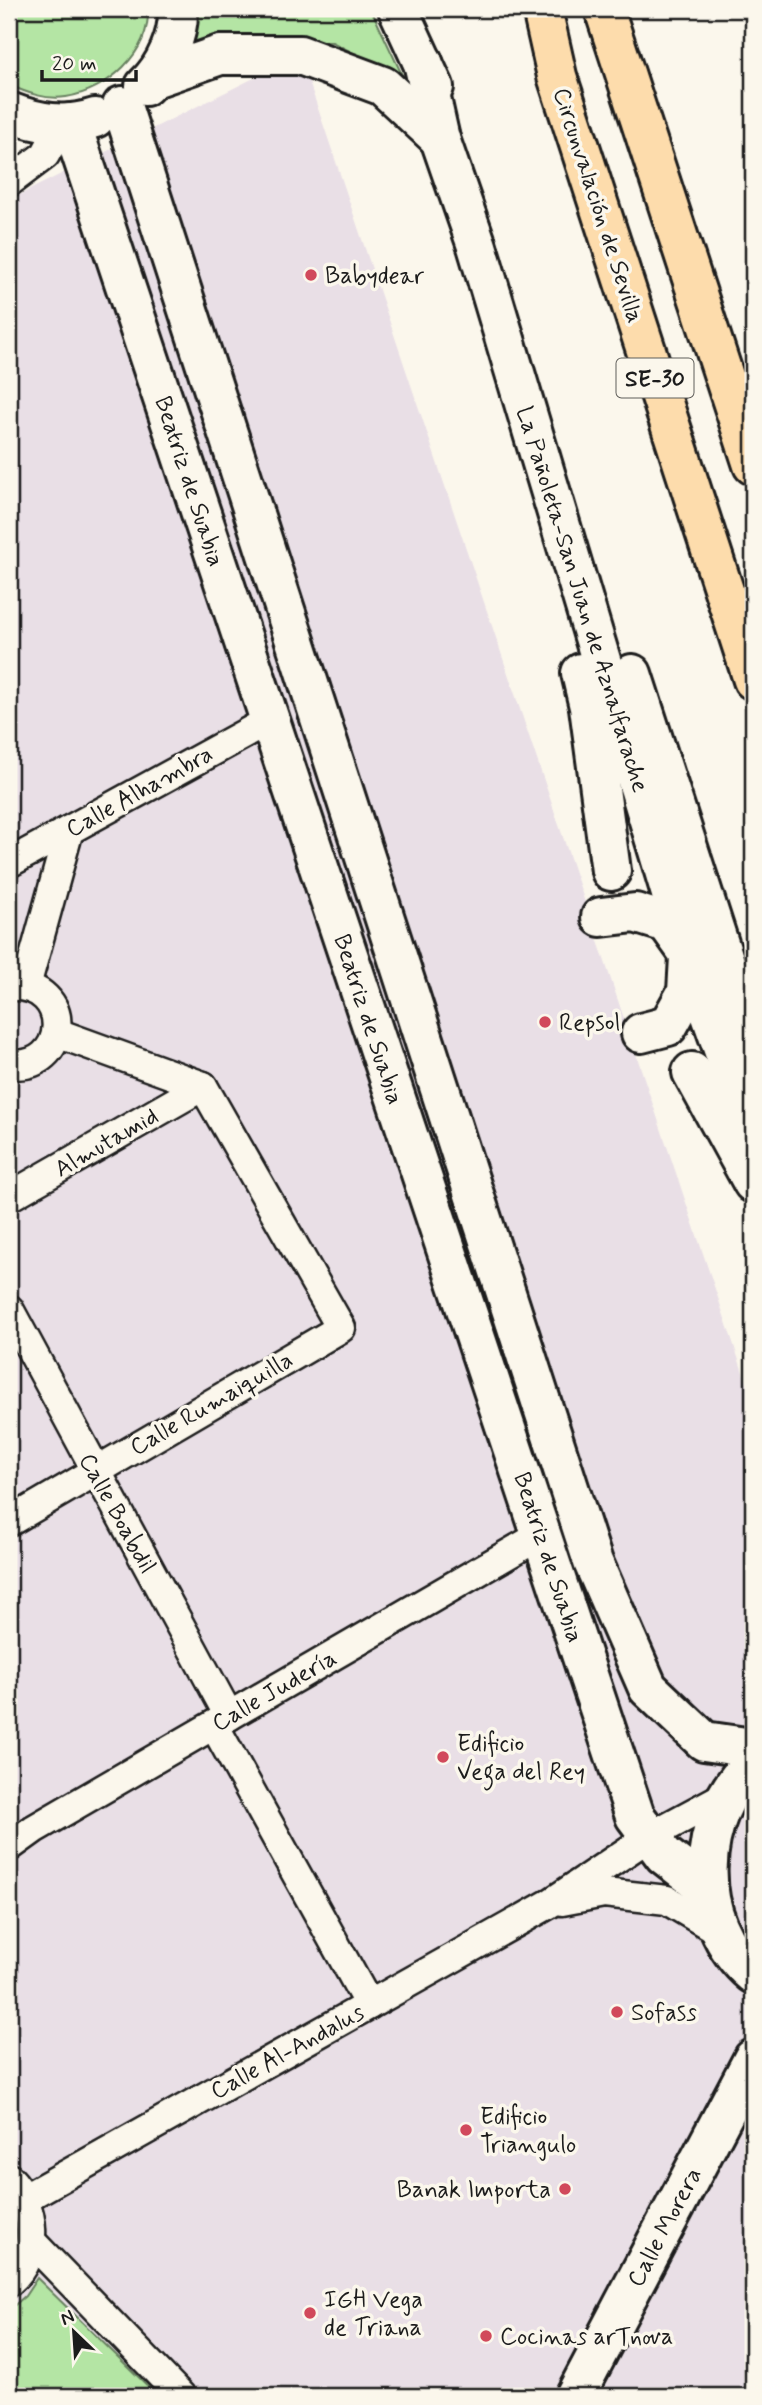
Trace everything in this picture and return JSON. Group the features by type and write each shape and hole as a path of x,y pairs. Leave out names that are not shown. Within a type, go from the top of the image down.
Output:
{"highway":[{"path":"521,9 557,76"},
{"name":"Circunvalación de Sevilla","path":"542,9 557,76 753,680"},
{"name":"SE-30","path":"604,9 753,465"}],"street":[{"path":"9,112 33,122 66,124 92,120 122,106 154,78 170,48 178,9"},
{"name":"La Pañoleta-San Juan de Aznalfarache","path":"398,9 458,141 488,226 753,1049"},
{"path":"154,78 220,55 300,55 383,86 440,138"},
{"name":"La Pañoleta-San Juan de Aznalfarache","path":"423,62 440,138 478,246 689,954 753,1133"},
{"name":"Beatriz de Suabia","path":"122,106 593,1563 648,1688 704,1741 753,1748"},
{"path":"9,182 45,155 66,124"},
{"name":"Beatriz de Suabia","path":"66,124 270,720 635,1816 664,1855 708,1889"},
{"path":"478,246 589,707 611,871"},
{"path":"627,658 633,719 693,918 687,992 668,1026 640,1033"},
{"name":"Calle Alhambra","path":"9,863 270,720"},
{"path":"9,1064 31,1063 43,1056 51,1047 57,1033 58,1022 47,997 17,986 69,830"},
{"path":"601,917 635,913 667,922 718,997 753,1080"},
{"path":"57,1033 203,1086"},
{"path":"692,1072 753,1183"},
{"name":"Almutamid","path":"9,1197 203,1086"},
{"name":"Calle Rumaiquilla","path":"9,1522 341,1328 203,1086"},
{"name":"Calle Boabdil","path":"9,1309 369,2005"},
{"name":"Calle Judería","path":"9,1847 34,1829 541,1535"},
{"path":"753,1763 728,1794 717,1816 710,1839 707,1864 708,1889 722,1933 734,1953 753,1974"},
{"name":"Calle Al-Andalus","path":"17,2188 369,2005 549,1904 650,1836 728,1794"},
{"name":"Calle Al-Andalus","path":"549,1904 604,1893 667,1900 722,1933"},
{"name":"Calle Morera","path":"575,2396 753,2059"},
{"path":"9,2282 25,2261 31,2241 31,2219 17,2188"},
{"path":"31,2241 181,2396"}],"shaded area":[{"path":"300,55 753,1402 753,2396 9,2396 9,200"}],"green space":[{"path":"9,9 148,9 142,40 123,67 96,87 66,97 51,98 9,85"},
{"path":"192,9 371,9 404,79 332,42 275,37 191,44"},
{"path":"37,2278 158,2396 24,2396 9,2382 9,2310 25,2296"}],"place":[{"name":"Babydear","path":"311,275"},
{"name":"Repsol","path":"545,1022"},
{"name":"Edificio Vega del Rey","path":"443,1757"},
{"name":"Sofass","path":"617,2012"},
{"name":"Edificio Triangulo","path":"466,2130"},
{"name":"Banak Importa","path":"565,2189"},
{"name":"IGH Vega de Triana","path":"310,2313"},
{"name":"Cocinas arTnova","path":"486,2336"}]}
